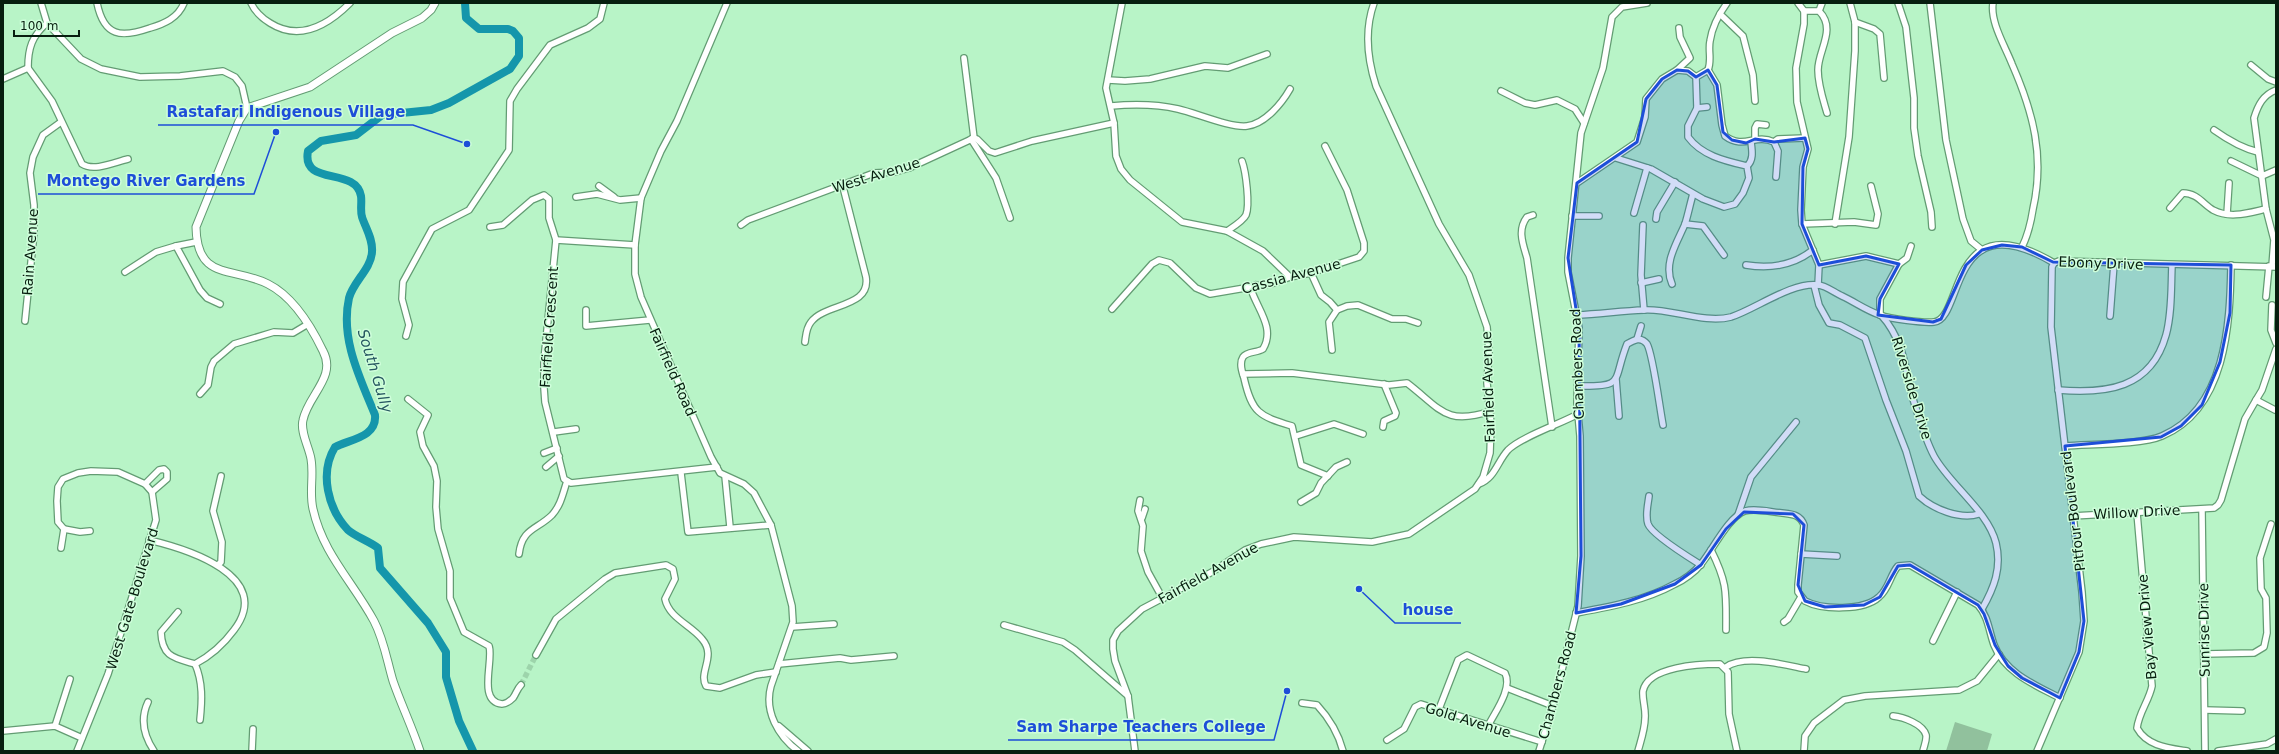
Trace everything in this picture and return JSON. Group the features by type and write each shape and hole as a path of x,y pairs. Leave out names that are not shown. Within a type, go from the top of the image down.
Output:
{"main road":[{"path":"420,751 394,682 381,636 374,620 324,545 313,509 310,493 312,462 302,424 305,414 325,379 327,365 324,352 308,324 295,306 268,284 217,270 201,254 196,242 196,227 239,121 247,108 310,87 392,33 422,18 431,10 435,3"}],"street":[{"path":"41,3 48,24 81,59 101,69 140,77 180,76 216,71 230,74 235,77 242,86 247,108"},
{"path":"97,3 99,15 110,30 118,34 130,35 166,23 175,16 184,3"},
{"path":"251,3 265,20 280,29 292,32 310,30 326,23 350,3"},
{"path":"406,336 409,325 402,299 403,282 432,229 469,210 509,150 510,101 517,89 550,45 588,28 600,20 604,3"},
{"name":"Fairfield Road","path":"727,3 677,121 661,151 641,198 635,245 637,286 650,320 717,467 725,476 744,484 754,493 771,525 792,606 792,627 768,697 768,707 782,736 798,751"},
{"path":"1122,3 1106,88 1114,122 1116,156 1122,169 1130,180 1182,222 1227,231 1263,251 1290,277"},
{"name":"Fairfield Avenue","path":"1135,751 1128,696 1115,661 1113,640 1118,632 1142,610 1212,572 1245,550 1261,544 1294,537 1372,542 1409,534 1475,489 1479,484 1490,452 1491,411 1487,383 1489,352 1488,334 1477,294 1463,263 1436,217 1376,86 1369,66 1367,27 1374,3"},
{"name":"Chambers Road","path":"1539,751 1553,706 1576,613 1581,556 1577,315 1568,272 1572,216 1577,183 1579,144 1584,123 1603,68 1612,17 1616,12 1628,5 1647,3"},
{"path":"1696,77 1708,70 1710,64 1710,41 1716,20 1727,3"},
{"path":"1798,3 1804,11 1795,84 1796,102 1808,149 1803,167 1802,224 1819,265 1816,285 1819,305 1829,323 1840,325 1865,338 1883,394 1906,451 1919,496 1924,501 1956,515 1972,517 1979,514"},
{"path":"1820,11 1822,3"},
{"path":"1835,224 1849,137 1855,22 1850,3"},
{"path":"1898,3 1908,48 1909,67 1914,98 1914,128 1918,156 1931,212 1932,227"},
{"path":"1930,3 1946,140 1963,219 1971,241 1982,250"},
{"path":"1992,3 1992,10 2001,38 2032,117 2037,147 2039,171 2038,190 2027,238 2022,247"},
{"path":"1804,11 1820,11 1824,15 1827,28 1826,42 1818,68 1827,113"},
{"path":"1720,14 1743,36 1753,75 1755,101"},
{"path":"1855,22 1874,29 1880,34 1884,78"},
{"path":"48,24 36,32 31,42 28,68 52,101 82,164 86,167 95,167 128,159"},
{"path":"1577,183 1604,163 1616,158 1637,142 1645,117 1646,99 1662,79 1677,70 1690,58 1680,37 1679,28"},
{"path":"1108,80 1125,81 1158,78 1205,66 1228,68 1267,54"},
{"path":"964,58 972,138 996,178 1010,218"},
{"path":"2251,65 2268,79 2276,82"},
{"path":"3,79 28,68"},
{"path":"1677,70 1688,71 1696,77"},
{"path":"1708,70 1717,85 1722,125 1725,136 1738,142 1768,139 1774,142 1778,151 1776,177"},
{"path":"1696,77 1697,108 1687,130 1691,141 1723,161 1747,166"},
{"path":"1111,106 1133,104 1178,109 1245,126 1258,122 1268,114 1285,97 1290,88"},
{"path":"2266,296 2275,248 2273,227 2266,209 2254,118 2258,105 2265,96 2276,90"},
{"path":"1500,91 1514,99 1535,105 1557,100 1575,108 1584,123"},
{"path":"1697,108 1707,107"},
{"name":"Rain Avenue","path":"25,321 34,233 34,205 30,172 33,157 43,134 61,122"},
{"path":"972,138 977,139 989,151 995,154 1047,137 1114,122"},
{"path":"1616,158 1647,168 1675,182 1693,194 1716,205 1724,207 1735,204 1748,182 1747,166 1752,157 1754,128 1757,124 1766,125"},
{"path":"2214,130 2230,142 2244,149 2258,152"},
{"name":"West Avenue","path":"740,225 748,220 842,183 876,172 895,172 909,168 972,138"},
{"path":"1774,142 1778,139 1805,138"},
{"name":"Cassia Avenue","path":"1112,309 1152,264 1159,260 1170,263 1203,292 1210,294 1231,292 1256,285 1274,283 1290,277 1311,273 1359,257 1365,246 1347,190 1325,146"},
{"path":"1227,231 1243,218 1247,212 1246,178 1242,161"},
{"path":"2231,161 2262,176 2276,170"},
{"path":"1634,213 1647,168"},
{"path":"1656,219 1657,212 1675,182"},
{"path":"805,342 807,330 813,320 860,298 866,290 866,277 842,183"},
{"path":"2227,214 2229,183"},
{"path":"599,186 620,200 641,198"},
{"path":"1802,224 1835,224 1854,222 1876,225 1878,214 1871,186"},
{"path":"2170,208 2180,194 2187,193 2202,200 2212,210 2227,214 2240,215 2266,209"},
{"path":"576,197 597,194 614,197"},
{"path":"1672,284 1669,277 1670,264 1678,237 1685,224 1693,194"},
{"path":"490,227 503,225 532,200 544,195 549,199 549,218 556,240 635,245"},
{"path":"1534,215 1527,217 1523,222 1520,233 1527,258 1552,427"},
{"path":"1572,216 1599,216"},
{"path":"1685,224 1703,226 1724,255"},
{"path":"1643,225 1641,283 1644,310"},
{"name":"Fairfield Crescent","path":"556,240 544,382 545,402 554,432 564,479 567,481"},
{"path":"125,272 156,252 196,242"},
{"name":"Ebony Drive","path":"1880,315 1933,322 1940,319 1966,265 1982,250 2002,245 2022,247 2054,263 2059,261 2114,264 2272,266"},
{"path":"176,246 200,290 208,298 220,304"},
{"path":"1577,315 1612,314 1644,310 1713,318 1729,317 1751,309 1779,294 1802,286 1816,285 1880,315 1880,299 1899,264 1908,258 1911,246"},
{"path":"1746,265 1762,267 1783,265 1804,258 1813,250"},
{"path":"1819,265 1866,256 1899,264"},
{"name":"Pitfour Boulevard","path":"2037,751 2079,652 2083,638 2082,592 2058,390 2050,301 2052,267 2054,263"},
{"path":"2110,316 2114,264"},
{"path":"2058,390 2089,392 2113,388 2138,379 2150,368 2160,354 2166,334 2172,265"},
{"path":"2065,446 2130,442 2161,437 2181,426 2202,405 2220,362 2230,313 2230,265"},
{"path":"1311,273 1321,295 1330,302 1336,310"},
{"path":"1641,283 1659,279"},
{"path":"1256,285 1252,292 1264,317 1268,339 1263,349 1258,352 1247,353 1242,358 1243,374 1251,405 1271,420 1292,426 1296,436 1298,459 1301,465 1328,476"},
{"path":"1332,350 1328,326 1331,317 1336,310 1347,306 1358,305 1392,319 1406,319 1418,323"},
{"path":"2272,305 2271,330 2276,343"},
{"path":"586,310 586,326 650,320"},
{"name":"Riverside Drive","path":"1880,315 1894,332 1899,342 1914,401 1934,456 1979,514 1996,542 1999,566 1994,589 1982,609"},
{"path":"200,394 208,385 211,367 214,361 234,344 274,332 293,333 308,324"},
{"path":"1619,416 1616,379 1628,344 1637,339 1642,326"},
{"path":"1637,339 1641,339 1647,344 1663,425"},
{"path":"2202,510 2214,508 2218,505 2237,450 2245,419 2262,390 2276,349"},
{"path":"1243,374 1292,373 1384,384 1407,383 1448,416 1470,417 1491,411"},
{"path":"1578,386 1600,386 1611,384 1616,379"},
{"path":"1383,427 1384,421 1395,416 1396,412 1384,384"},
{"path":"408,399 428,415 420,432 423,446 434,466 437,481 436,507 438,529 450,571 450,598 459,622 464,632 468,636 489,646 491,652 487,682 490,696 499,703 506,704 513,698 521,685"},
{"path":"2256,400 2275,410"},
{"path":"1479,484 1488,481 1499,461 1510,448 1578,414"},
{"path":"1576,613 1622,604 1648,596 1675,584 1701,565 1738,515 1751,477 1796,422"},
{"path":"1296,436 1334,424 1363,434"},
{"path":"554,432 576,429"},
{"path":"544,453 557,448"},
{"path":"546,467 558,456"},
{"path":"1301,502 1316,493 1336,467 1347,462"},
{"path":"519,554 524,537 528,532 544,522 560,504 567,481 571,483 681,473 717,467"},
{"path":"90,531 80,532 64,529 58,522 58,487 63,479 78,473 103,471 118,472 145,484 152,492 168,479 167,472 164,469 159,470 145,484"},
{"path":"681,473 688,532 730,527 771,525"},
{"path":"218,565 221,562 222,542 213,511 221,476"},
{"path":"725,476 730,527"},
{"name":"West Gate Boulevard","path":"77,751 108,674 156,520 152,492"},
{"path":"1649,496 1647,511 1649,525 1664,540 1701,565"},
{"path":"1140,500 1138,511 1142,518"},
{"path":"1145,509 1142,518 1141,551 1144,563 1163,599"},
{"path":"1738,515 1752,510 1796,516 1804,525 1798,585 1801,597 1810,604 1825,607 1844,608 1864,605 1880,597 1886,589 1893,571 1898,566 1903,564 1916,567 1932,579 1957,592 1982,609 1999,654 2008,666 2022,678 2060,698"},
{"name":"Willow Drive","path":"2073,516 2202,510"},
{"name":"Sunrise Drive","path":"2202,510 2205,751"},
{"name":"Bay View Drive","path":"2137,513 2152,686 2150,698 2142,711 2137,728 2140,735 2151,743 2187,751"},
{"path":"2204,654 2254,653 2264,647 2267,633 2266,598 2262,589 2260,558 2271,524"},
{"path":"61,548 64,529"},
{"path":"149,540 184,551 218,565 235,581 244,594 245,607 238,624 216,651 195,664"},
{"path":"1711,550 1722,573 1726,587 1726,630"},
{"path":"1801,554 1837,556"},
{"path":"536,655 556,619 605,579 616,574 666,565 673,569 675,579 664,599 666,605 687,627 702,639 709,651 704,677 706,686 720,688 756,675 776,672"},
{"path":"1933,641 1957,592"},
{"path":"1784,622 1801,597"},
{"path":"178,612 161,632 161,642 169,655 195,664 200,674 200,720"},
{"path":"792,627 834,624"},
{"path":"1004,625 1063,642 1075,650 1128,696"},
{"path":"1804,751 1805,736 1814,723 1844,700 1901,693 1959,690 1977,681 1999,654"},
{"path":"1439,709 1458,660 1467,655 1505,673 1508,678 1507,688 1488,726"},
{"path":"779,664 840,658 851,660 894,656"},
{"path":"1726,667 1733,664 1757,661 1806,669"},
{"path":"1638,751 1645,718 1644,690 1648,682 1669,669 1684,666 1720,664 1726,667 1728,672 1729,714 1737,751"},
{"path":"55,726 70,678"},
{"path":"1507,688 1553,706"},
{"path":"148,702 143,712 143,722 150,744 154,751"},
{"path":"1302,703 1317,705 1327,716 1335,728 1343,751"},
{"name":"Gold Avenue","path":"1387,740 1404,729 1414,706 1421,704 1542,742"},
{"path":"2205,710 2242,711"},
{"path":"1893,716 1902,717 1923,730 1926,737 1923,751"},
{"name":"Fairfield Road","path":"777,724 808,751"},
{"path":"3,731 55,726 82,738"},
{"path":"252,751 253,729"},
{"path":"2218,751 2267,744 2276,739"}],"highlighted area":[{"path":"1677,70 1688,71 1696,77 1708,70 1717,85 1723,132 1732,140 1746,143 1755,139 1774,142 1805,138 1808,149 1803,167 1802,224 1819,265 1866,256 1899,264 1880,299 1878,315 1933,322 1941,319 1966,265 1982,250 2002,245 2022,247 2053,262 2231,265 2230,313 2220,362 2202,405 2181,426 2161,437 2065,446 2084,621 2079,652 2060,698 2022,678 2008,666 1995,645 1984,614 1978,605 1910,565 1898,566 1880,597 1864,605 1825,607 1805,601 1798,585 1804,525 1793,514 1744,512 1726,529 1701,565 1675,584 1621,604 1576,613 1581,556 1579,328 1568,258 1577,183 1637,142 1646,99 1662,79"}],"green space":[{"path":"1955,722 1992,734 1987,751 1946,751"}],"waterway":[{"name":"South Gully","path":"465,3 466,18 479,29 508,29 513,31 519,38 519,56 510,69 449,103 431,110 382,115 356,135 321,141 308,151 308,162 313,169 320,173 350,181 357,187 361,196 362,217 372,247 369,264 354,286 349,298 347,328 353,358 375,415 375,422 367,433 335,447 327,468 328,490 331,501 335,512 348,530 378,548 380,568 428,623 446,652 446,677 459,721 473,751"}],"tunnel":[{"path":"521,685 536,655"}],"place":[{"name":"Montego River Gardens","path":"276,132"},
{"name":"Rastafari Indigenous Village","path":"467,144"},
{"name":"house","path":"1359,589"},
{"name":"Sam Sharpe Teachers College","path":"1287,691"}]}
